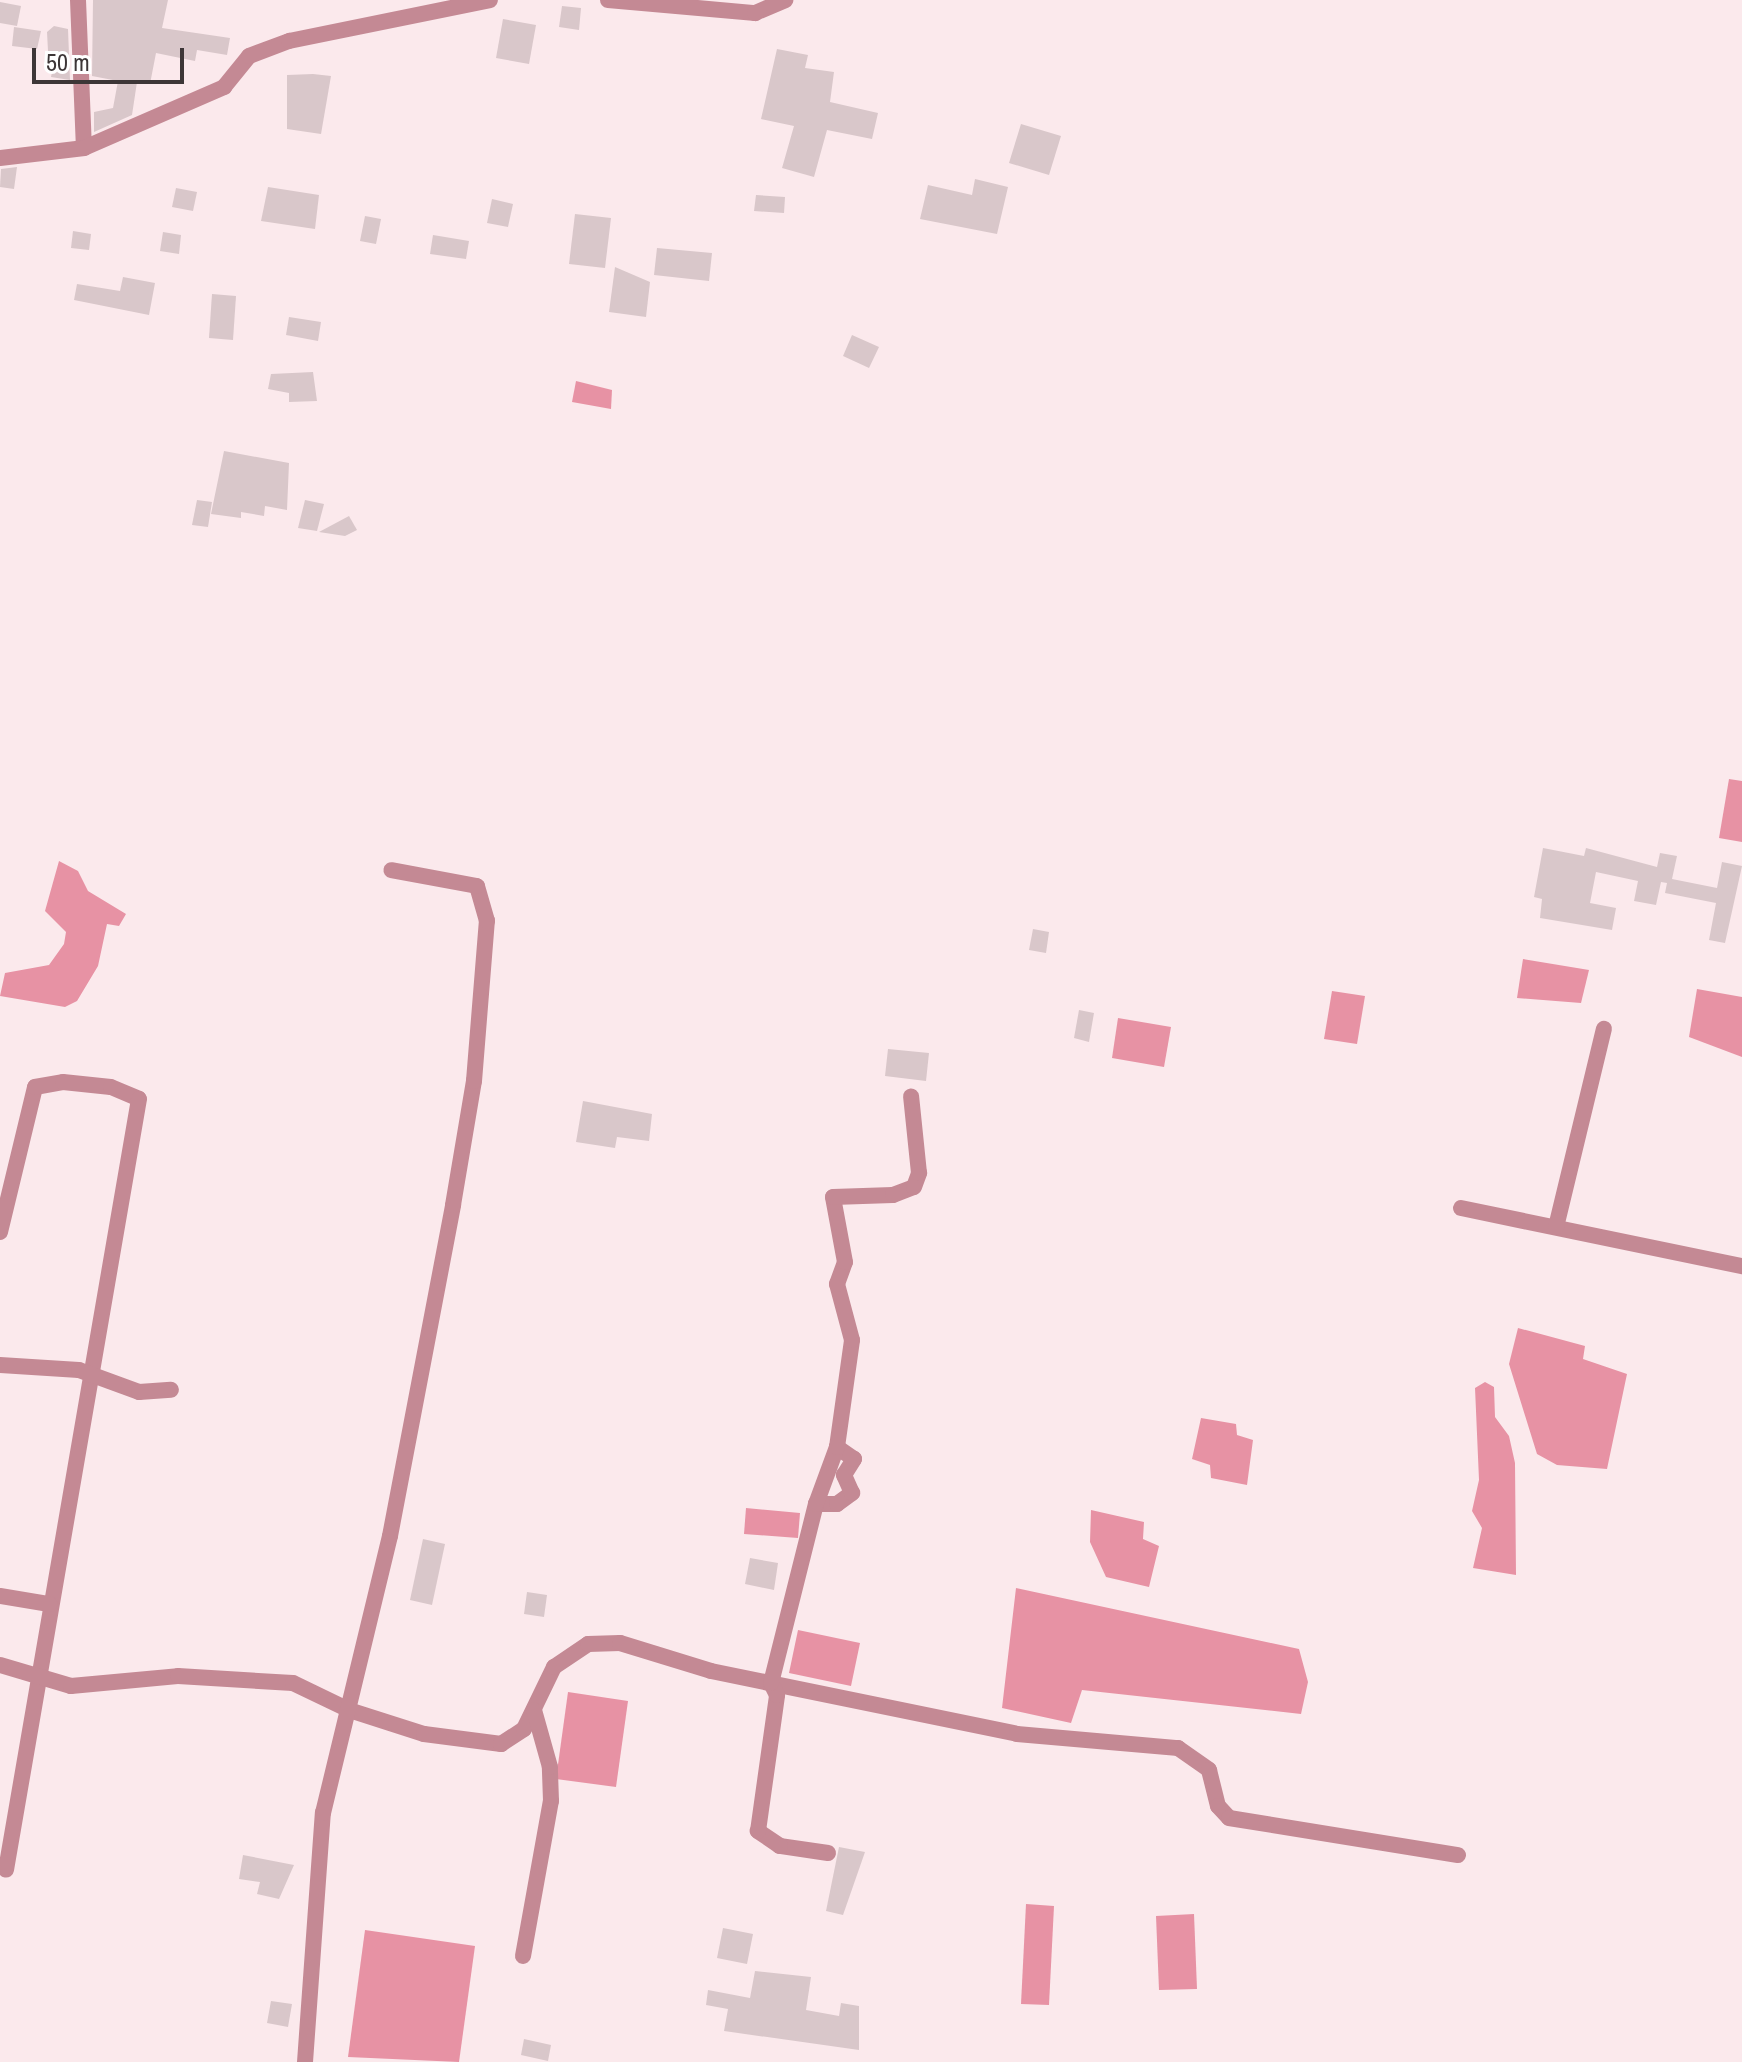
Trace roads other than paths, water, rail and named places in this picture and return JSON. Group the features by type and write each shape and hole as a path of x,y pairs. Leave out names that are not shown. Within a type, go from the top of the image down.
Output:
{"street":[{"path":"78,0 84,148"},
{"path":"0,158 84,148 224,87 249,56 289,41 490,0"},
{"path":"608,0 755,13 785,0"},
{"path":"305,2062 316,1860 390,1536 453,1205 474,1081 487,921 477,886 391,870"},
{"path":"1556,1227 1604,1029"},
{"path":"0,1232 35,1087 63,1082 111,1087 139,1099 35,1675 6,1870"},
{"path":"828,1853 780,1846 758,1831 777,1695 771,1683 816,1504 837,1447 852,1340 837,1284 845,1262 833,1197 893,1195 914,1187 919,1173 911,1096"},
{"path":"1461,1208 1742,1266"},
{"path":"0,1365 91,1375 139,1392 171,1390"},
{"path":"816,1504 837,1504 852,1493 844,1475 854,1459 837,1447"},
{"path":"0,1596 49,1604"},
{"path":"0,1665 71,1686 178,1676 293,1683 349,1710 424,1734 501,1744 524,1729 554,1667 588,1644 653,1650 771,1683 1017,1734 1178,1748 1209,1770 1218,1806 1229,1818 1458,1855"},
{"path":"523,1956 551,1801 550,1767 534,1710"}]}
